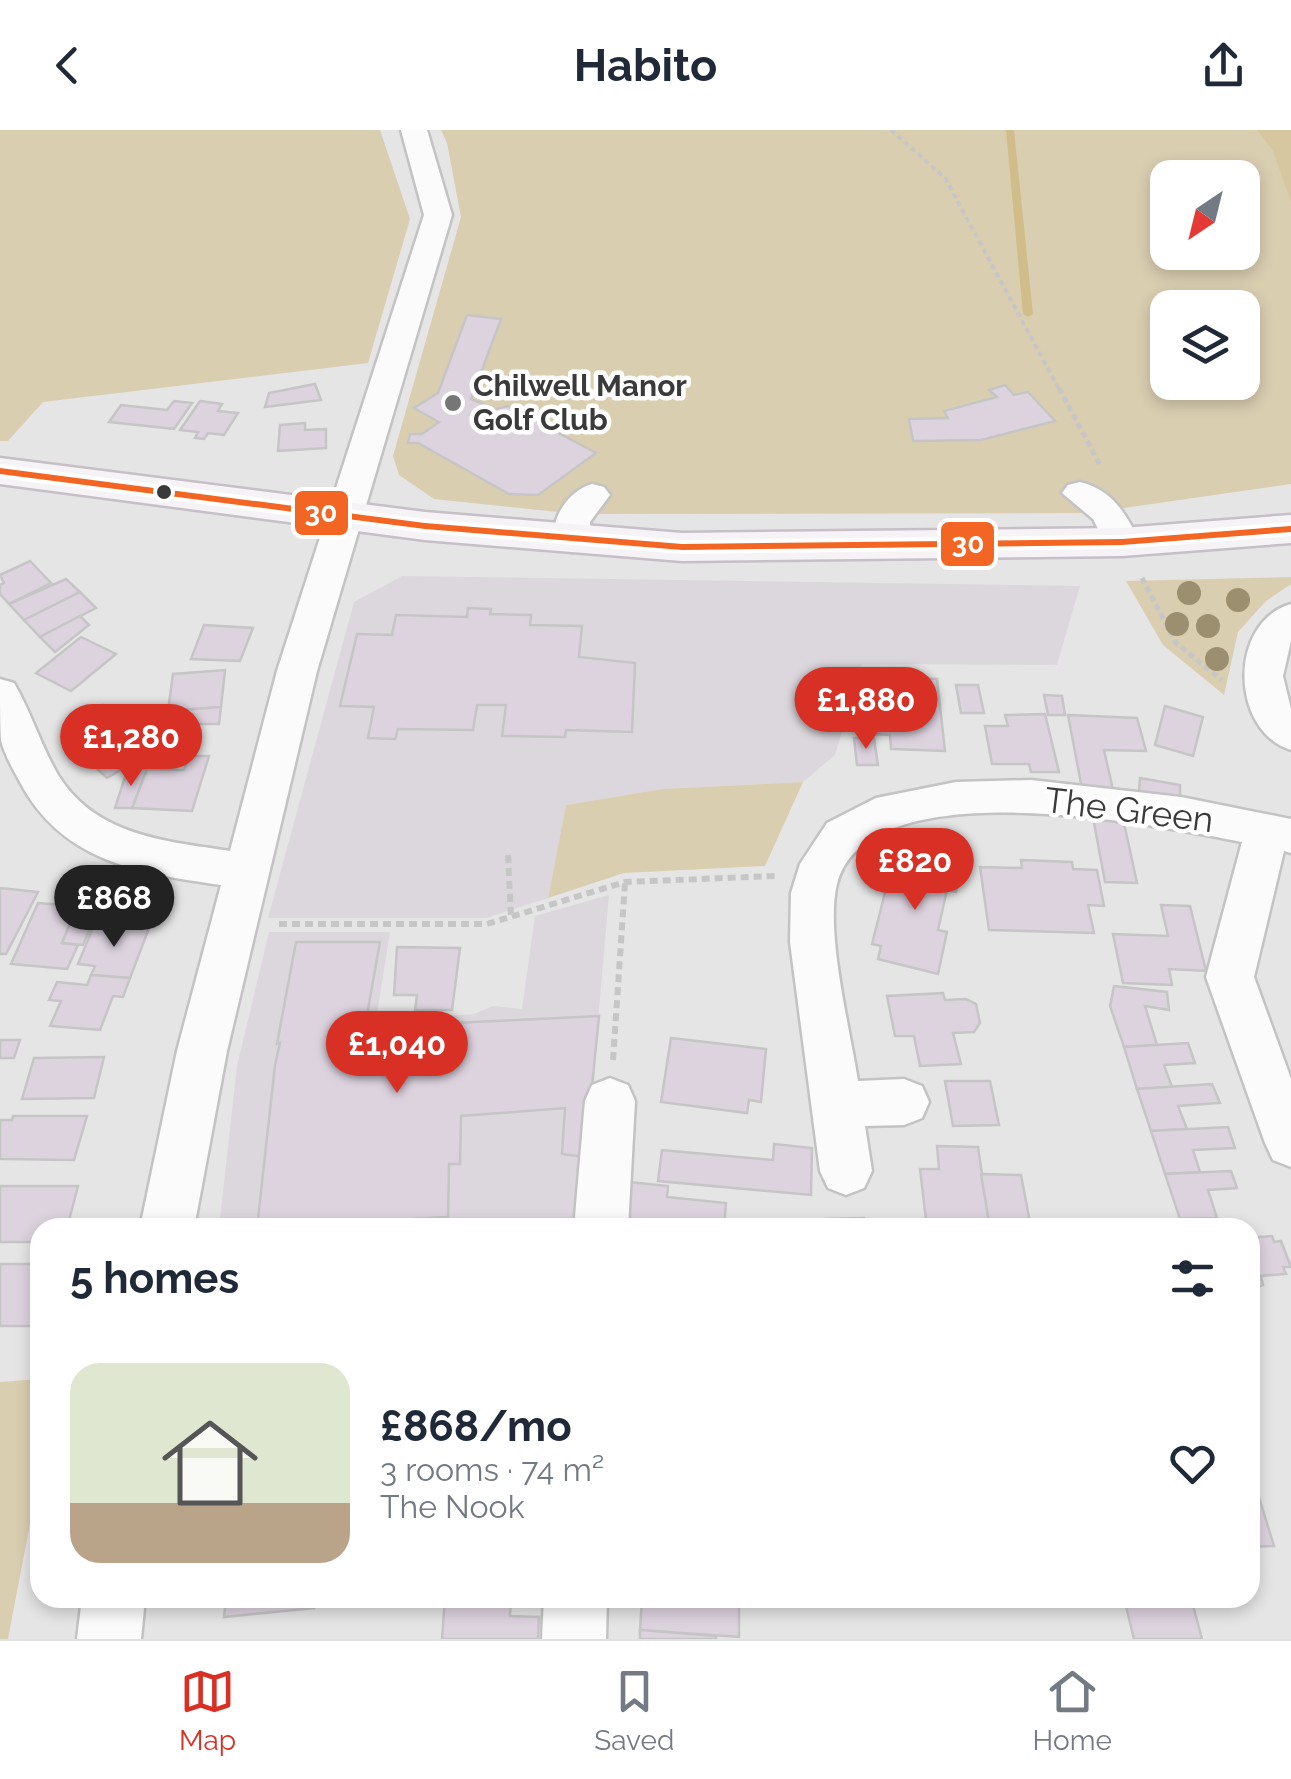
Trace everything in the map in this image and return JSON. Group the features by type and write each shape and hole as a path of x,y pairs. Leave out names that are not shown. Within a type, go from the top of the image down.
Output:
{"main road":[{"path":"0,472 344,515 682,548 1291,541"},
{"path":"1173,540 1291,529"}],"street":[{"path":"169,1218 202,1051 298,671 438,215 414,130"},
{"path":"1091,481 1122,542"},
{"path":"572,540 572,521 592,496"},
{"path":"1285,730 1268,709 1264,673 1274,634 1291,616"},
{"path":"0,692 44,788 76,825 128,851 247,872"},
{"name":"The Green","path":"816,875 842,838 873,817 897,806 944,796 1144,806 1279,833 1230,978 1291,1143"},
{"path":"816,875 814,934 846,1172"},
{"path":"602,1218 610,1101"},
{"path":"836,1104 904,1102"},
{"path":"109,1639 113,1608"},
{"path":"574,1639 576,1608"}],"path":[{"path":"891,130 945,178 1091,481"},
{"path":"1122,542 1176,643 1285,730"},
{"path":"508,855 511,917"},
{"path":"234,924 487,924 626,882 816,875"},
{"path":"610,1101 626,882"}],"shaded area":[{"path":"0,130 380,130 410,219 368,363 43,402 8,441 0,441"},
{"path":"441,130 1291,130 1291,484 1089,513 577,514 434,499 399,475 393,456 461,217"},
{"path":"1257,130 1291,130 1291,202 1273,151"},
{"path":"402,576 1080,586 1057,665 862,664 835,755 803,782 662,789 566,805 548,898 486,918 268,918 354,602"},
{"path":"1291,577 1291,584 1266,601 1238,632 1224,695 1163,645 1126,581"},
{"path":"803,782 765,866 624,873 548,898 566,805 662,789"},
{"path":"609,895 581,1218 220,1218 237,1066 269,932 390,932 376,1021 474,1014 493,1006 522,1009 535,916"},
{"path":"30,1380 30,1524 8,1639 0,1639 0,1382"}],"building":[{"name":"Chilwell Manor Golf Club","path":"467,315 501,319 471,399 496,409 508,406 596,453 538,495 509,494 418,443 408,443 410,434 422,434 439,422 414,408 438,393"},
{"path":"315,384 321,400 265,407 269,393"},
{"path":"1005,385 1014,395 1028,392 1055,421 981,440 913,441 909,419 948,418 944,411 997,397 989,390"},
{"path":"174,401 192,403 174,429 109,422 121,405 167,410"},
{"path":"200,401 222,404 218,411 238,413 224,435 208,433 204,439 195,438 198,432 180,430"},
{"path":"305,423 305,430 326,429 326,448 278,451 280,425"},
{"path":"30,561 51,583 9,604 0,594 0,585 4,583 0,575"},
{"path":"66,579 80,592 24,620 9,604"},
{"path":"80,592 96,608 40,637 24,620"},
{"path":"468,608 491,609 490,614 531,615 530,625 582,626 579,657 635,663 632,732 566,730 565,737 502,736 506,705 477,705 473,730 398,729 395,739 368,738 374,707 340,706 357,634 392,635 396,615 467,617"},
{"path":"80,616 89,625 55,652 40,637"},
{"path":"204,625 253,628 240,661 191,659"},
{"path":"81,637 116,654 71,691 36,673"},
{"path":"225,670 221,707 168,711 173,674"},
{"path":"911,678 937,679 945,751 891,749 890,735 873,734 871,711 901,712 899,689 912,690"},
{"path":"956,685 978,685 984,713 961,713"},
{"path":"1044,695 1062,696 1065,715 1048,715"},
{"path":"103,705 152,751 107,778 76,749 84,744 66,726"},
{"path":"1165,706 1203,717 1193,756 1155,745"},
{"path":"221,707 219,724 166,724 168,711"},
{"path":"1045,714 1059,772 1031,772 1029,764 992,764 985,726 1008,726 1005,715"},
{"path":"1068,715 1137,718 1146,751 1104,750 1113,790 1082,789"},
{"path":"854,738 874,738 878,765 857,765"},
{"path":"188,756 209,756 192,811 132,808 147,769 184,770"},
{"path":"138,768 147,769 132,808 115,808 125,777"},
{"path":"1140,778 1180,785 1180,799 1139,792"},
{"path":"1092,812 1122,814 1137,883 1105,882"},
{"path":"895,853 961,869 956,892 947,890 938,930 947,932 938,974 878,959 881,946 872,944"},
{"path":"1021,860 1072,862 1073,869 1097,870 1104,906 1088,905 1094,933 989,930 980,867 1022,868"},
{"path":"0,888 38,892 6,954 0,954"},
{"path":"38,903 78,906 62,943 78,945 67,969 11,964"},
{"path":"1161,905 1190,906 1206,971 1169,969 1172,985 1123,983 1113,934 1168,936"},
{"path":"76,910 97,912 83,945 62,943"},
{"path":"95,923 149,928 130,978 91,975 95,966 78,964"},
{"path":"296,942 380,942 363,1037 455,1033 455,1023 599,1016 585,1157 562,1154 565,1108 461,1116 460,1164 449,1164 448,1217 258,1218 280,1043 277,1044"},
{"path":"397,947 460,948 452,1010 415,1010 417,995 394,995"},
{"path":"91,975 130,978 123,997 113,996 100,1030 50,1026 61,1001 49,1000 57,982 87,985"},
{"path":"1114,986 1167,992 1169,1010 1145,1006 1157,1045 1124,1047 1110,1006"},
{"path":"943,993 945,1000 966,999 976,1004 980,1023 974,1032 953,1033 961,1064 920,1066 914,1036 895,1036 887,996"},
{"path":"671,1038 766,1049 761,1102 749,1100 747,1113 661,1102"},
{"path":"0,1040 20,1040 14,1058 0,1058"},
{"path":"1188,1043 1195,1063 1164,1065 1172,1087 1137,1089 1124,1047"},
{"path":"104,1057 94,1098 22,1099 34,1058"},
{"path":"945,1081 990,1081 999,1125 953,1126"},
{"path":"1212,1084 1220,1103 1178,1106 1187,1129 1151,1131 1137,1089"},
{"path":"13,1116 87,1116 74,1160 0,1159 0,1120 12,1120"},
{"path":"1228,1127 1235,1148 1193,1150 1200,1172 1165,1174 1151,1131"},
{"path":"774,1144 812,1148 811,1195 658,1181 662,1150 773,1160"},
{"path":"937,1146 978,1147 989,1218 926,1218 920,1169 939,1169"},
{"path":"1231,1171 1237,1188 1208,1190 1217,1218 1180,1218 1165,1174"},
{"path":"981,1174 1021,1175 1029,1218 988,1218"},
{"path":"629,1182 668,1186 667,1197 726,1203 725,1218 624,1218"},
{"path":"0,1186 78,1186 70,1218 30,1218 30,1242 0,1242"},
{"path":"1272,1236 1274,1242 1281,1241 1291,1267 1283,1267 1286,1274 1261,1276 1260,1286 1260,1237"},
{"path":"0,1264 30,1264 30,1326 0,1326"},
{"path":"1260,1500 1274,1546 1260,1547"},
{"path":"225,1608 314,1608 224,1617"},
{"path":"444,1608 510,1608 510,1616 539,1617 538,1639 442,1639"},
{"path":"641,1608 739,1608 739,1637 640,1630"},
{"path":"1126,1608 1194,1608 1202,1639 1134,1639"},
{"path":"640,1630 716,1636 716,1639 640,1639"}],"waterway":[{"path":"1010,130 1028,314"}],"transit line":[{"name":"30","path":"0,471 425,526 682,547 1122,542 1291,529"}],"place":[{"name":"Chilwell Manor Golf Club","path":"453,403"}]}
